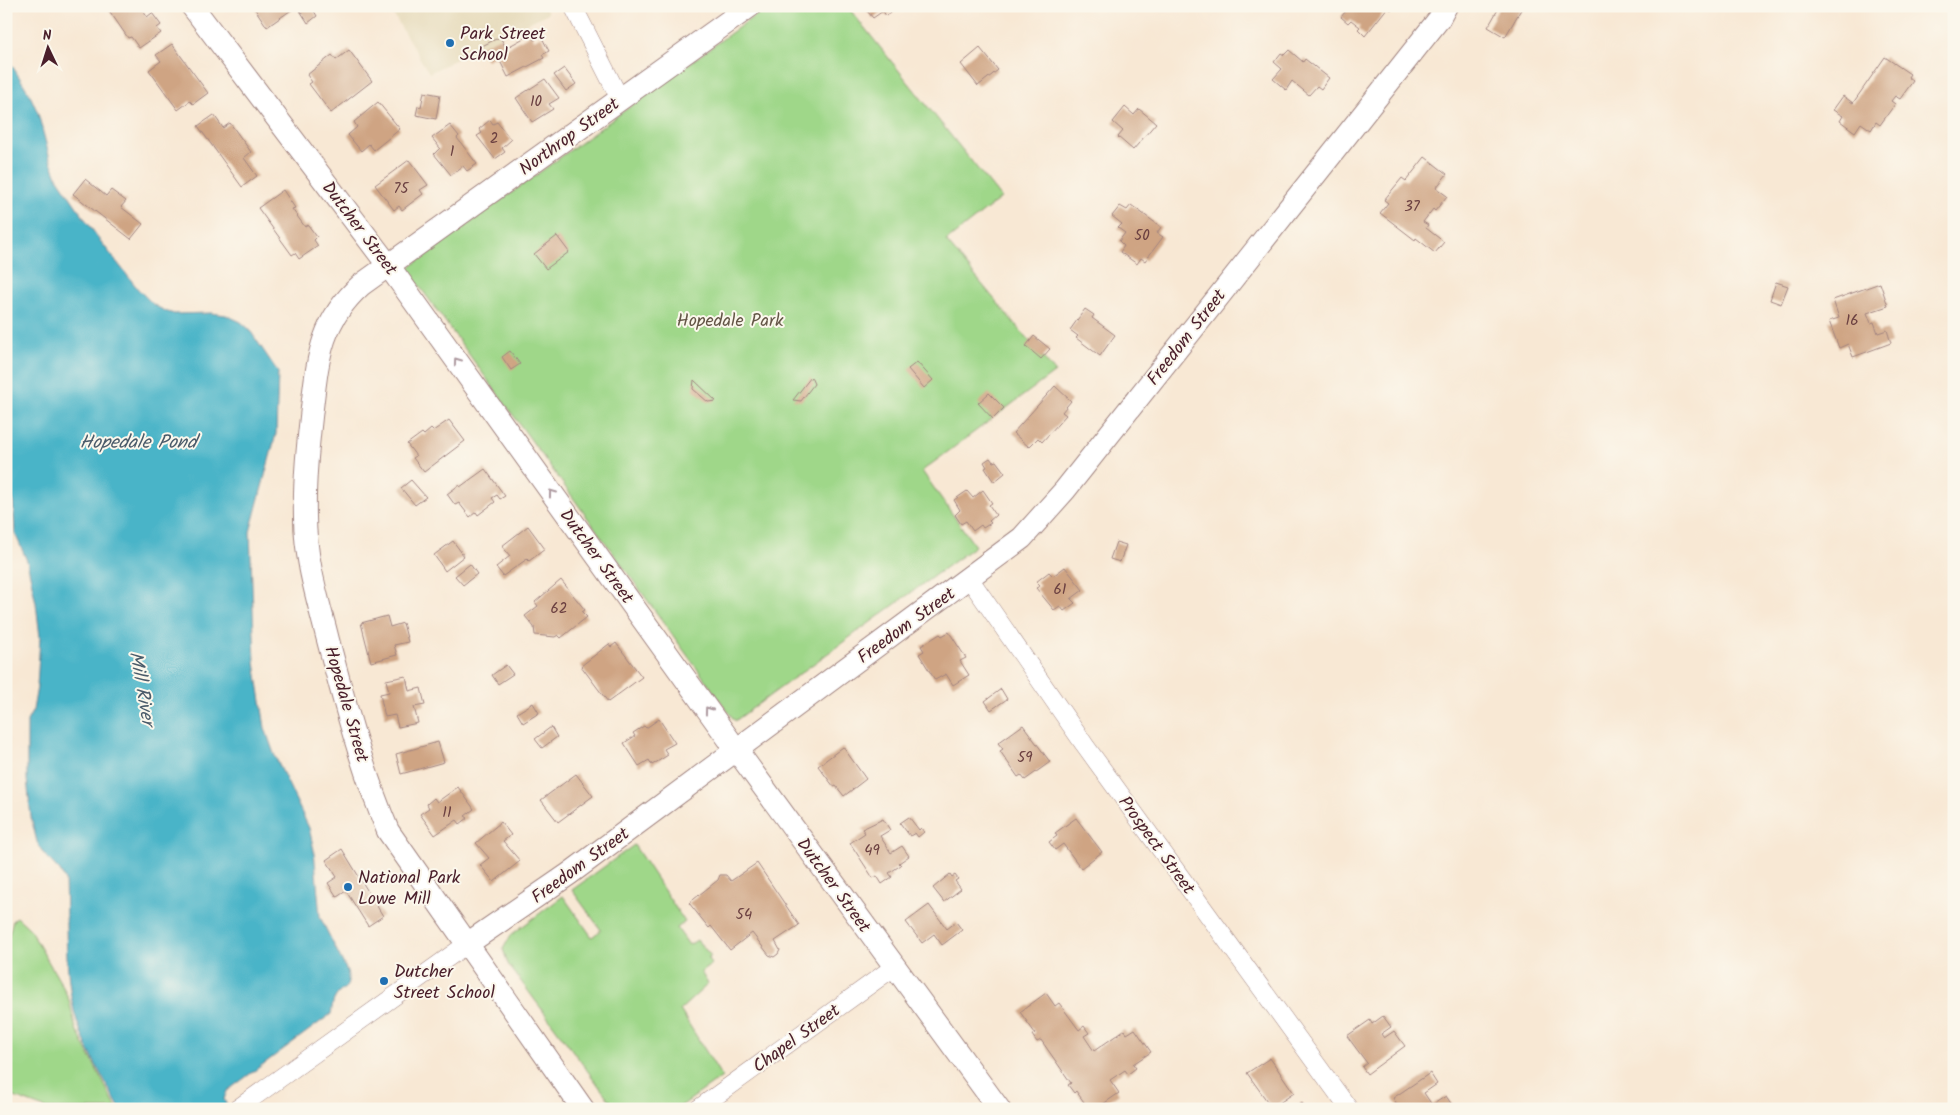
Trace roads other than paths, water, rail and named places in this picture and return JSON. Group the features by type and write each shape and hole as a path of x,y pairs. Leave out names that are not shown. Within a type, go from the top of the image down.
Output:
{"street":[{"name":"Dutcher Street","path":"192,6 388,265 736,750 999,1109"},
{"path":"572,6 620,99"},
{"name":"Northrop Street","path":"388,265 750,6"},
{"name":"Freedom Street","path":"238,1108 467,944 569,874 1022,538 1065,490 1439,19 1446,6"},
{"name":"Hopedale Street","path":"388,265 360,285 345,299 332,318 325,334 316,374 304,518 307,550 314,585 346,710 373,794 388,831 583,1109"},
{"name":"Prospect Street","path":"969,578 1084,744 1349,1109"},
{"name":"Chapel Street","path":"698,1109 894,967"}],"water":[{"name":"Hopedale Pond","path":"6,56 29,93 38,113 50,159 58,179 98,238 138,289 154,305 174,314 211,313 226,315 241,322 249,329 278,372 276,434 250,532 255,662 265,728 274,754 309,828 314,850 320,917 347,971 348,982 346,988 334,1000 331,1014 227,1091 224,1099 228,1109 120,1109 94,1061 74,1011 66,946 65,880 60,871 43,853 37,842 31,817 27,779 27,721 33,710 37,687 40,637 36,603 27,561 15,533 13,499 6,476"}],"place":[{"name":"Park Street School","path":"450,43"},
{"name":"National Park Lowe Mill","path":"348,887"},
{"name":"Dutcher Street School","path":"384,981"}],"park label":[{"name":"Hopedale Park","path":"730,320"}],"water label":[{"name":"Mill River","path":"143,688"}]}
